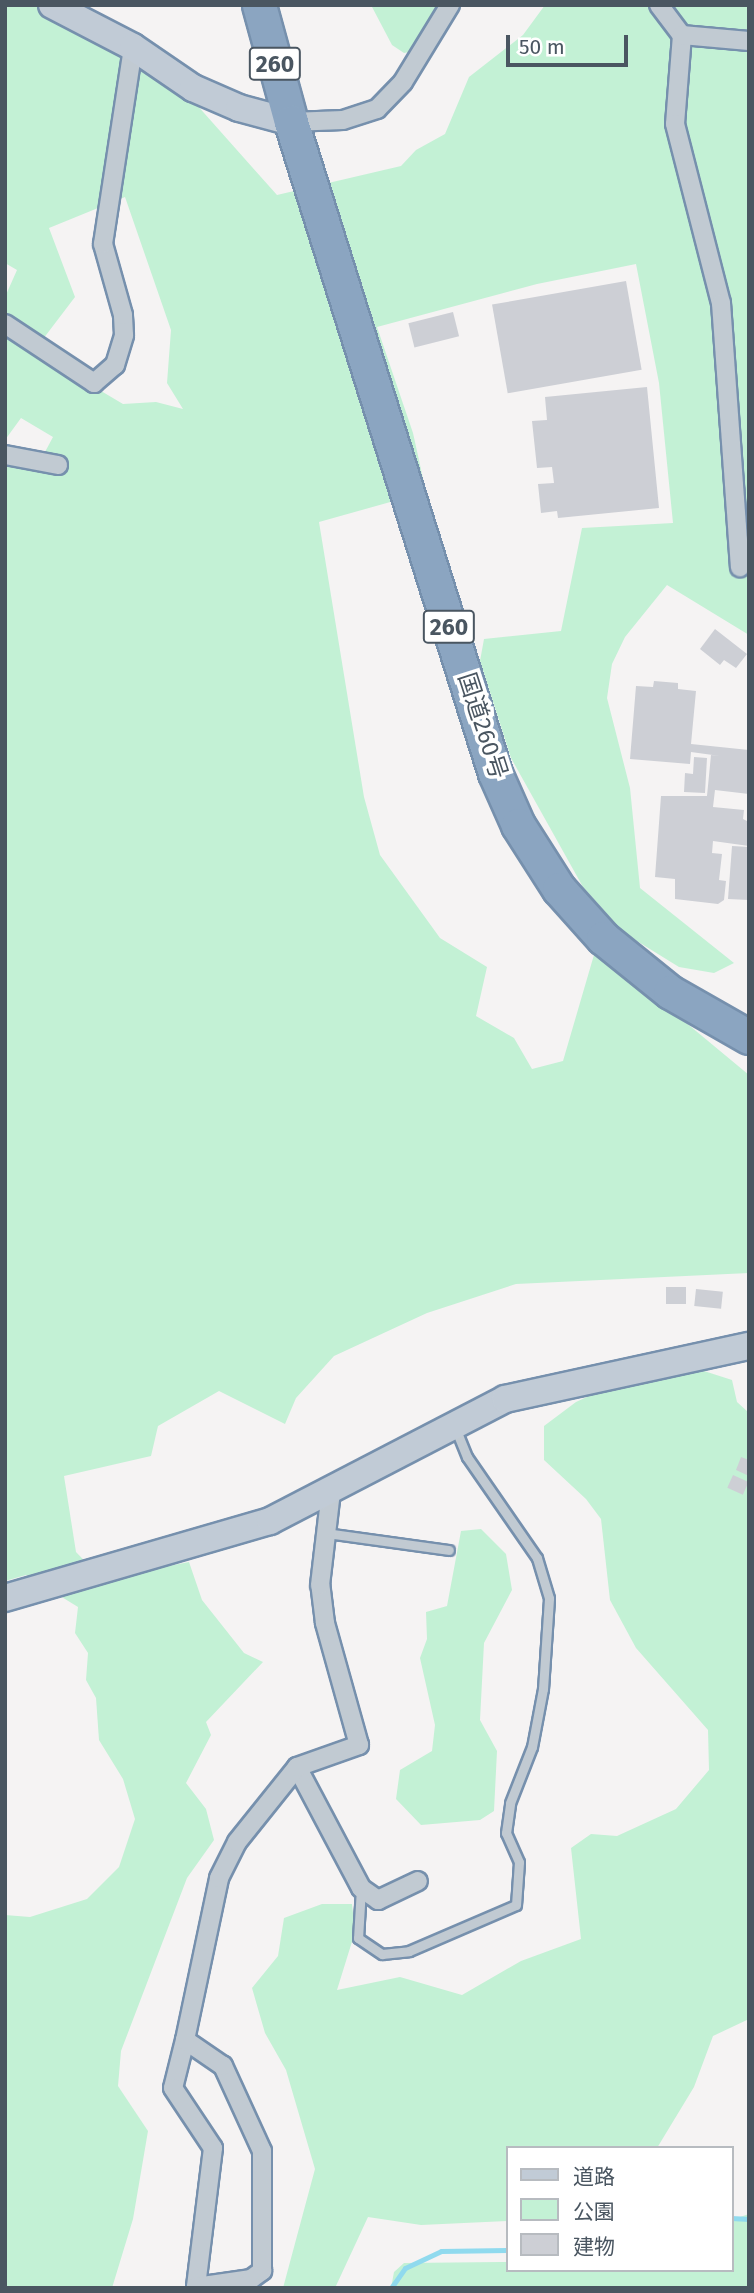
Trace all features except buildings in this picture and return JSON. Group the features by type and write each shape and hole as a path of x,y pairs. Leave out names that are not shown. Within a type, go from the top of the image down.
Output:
{"highway":[{"name":"260","path":"259,5 291,122"},
{"name":"国道260号","path":"291,122 495,773 518,825 559,890 603,938 670,992 749,1037"}],"street":[{"path":"52,5 133,47 193,88 239,108 291,122 343,120 377,109 403,82 450,5"},
{"path":"659,5 682,35 675,124 721,303 740,567 749,554"},
{"path":"682,35 749,41"},
{"path":"5,324 94,383 115,365 124,335 123,315 103,244 104,226 115,184 133,47"},
{"path":"5,455 58,465"},
{"path":"5,1598 223,1537 270,1521 331,1491 453,1423 505,1399 749,1346"},
{"path":"185,2040 223,2066 261,2151 262,2271 251,2279 196,2287 213,2148 173,2088 219,1878 237,1842 297,1767 359,1745 325,1623 320,1585 331,1491"},
{"path":"297,1767 361,1888 378,1900 418,1881"}],"lane":[{"path":"361,1888 358,1938 382,1954 409,1951 516,1905 519,1862 506,1833 510,1802 532,1746 543,1689 549,1598 537,1558 467,1457 453,1423"},
{"path":"326,1533 449,1550"}],"green space":[{"path":"5,5 79,5 141,42 277,195 401,166 416,150 445,134 469,77 523,35 545,5 749,5 749,635 667,585 625,637 612,664 607,698 630,788 640,888 734,963 714,973 679,967 624,933 583,887 511,758 480,661 484,639 561,631 582,528 673,523 659,383 636,264 537,284 377,327 413,433 426,492 319,522 364,797 380,855 440,938 487,967 476,1016 514,1038 532,1069 563,1061 596,948 749,1075 749,1273 516,1284 427,1313 334,1356 296,1398 285,1424 219,1391 158,1426 151,1456 64,1476 76,1552 102,1579 189,1562 202,1600 244,1653 263,1662 206,1722 211,1735 186,1783 206,1809 214,1840 187,1878 121,2051 118,2086 148,2131 133,2219 112,2288 5,2288 5,1915 30,1917 87,1899 119,1867 135,1819 123,1779 99,1740 96,1698 86,1680 88,1653 75,1633 78,1607 26,1575 5,1581 5,462 38,465 53,437 21,418 5,440 5,334 123,404 156,402 183,409 167,383 171,330 125,197 49,228 75,297 40,343 5,316 5,297 17,270 5,263"},
{"path":"371,5 450,5 420,50 404,53 392,45"},
{"path":"704,1371 732,1380 737,1402 748,1412 749,2019 713,2036 694,2087 658,2146 505,2146 505,2221 421,2225 368,2217 335,2288 283,2288 315,2169 286,2070 265,2033 252,1988 278,1956 284,1918 322,1904 352,1904 355,1932 337,1990 400,1977 462,1995 521,1961 581,1939 571,1848 591,1834 617,1836 676,1809 709,1770 708,1730 636,1648 610,1600 601,1519 586,1499 544,1460 544,1426 576,1402 602,1390"},
{"path":"481,1529 506,1554 512,1590 484,1643 480,1720 497,1751 494,1811 480,1820 421,1825 396,1799 400,1770 432,1751 435,1725 420,1658 427,1639 426,1612 447,1606 461,1531"},
{"path":"749,2214 749,2288 391,2288 394,2272 404,2263 505,2262 505,2272 733,2272 733,2219"}],"waterway":[{"path":"733,2218 749,2219"},
{"path":"391,2288 405,2268 441,2251 505,2250"}]}
